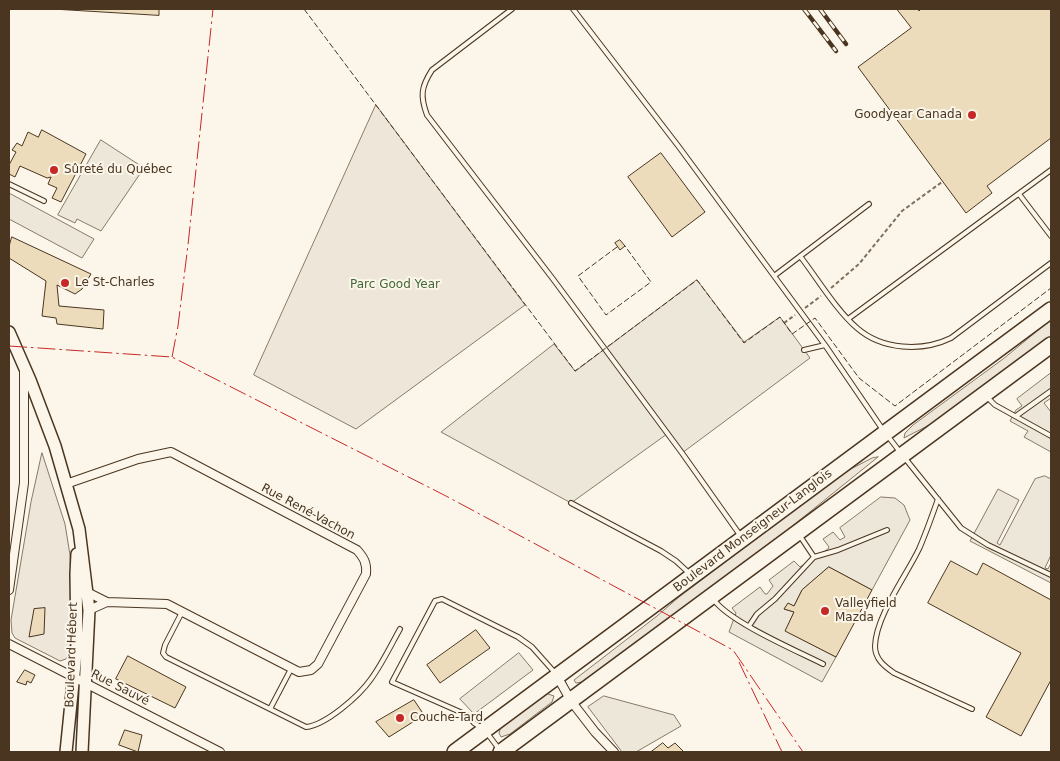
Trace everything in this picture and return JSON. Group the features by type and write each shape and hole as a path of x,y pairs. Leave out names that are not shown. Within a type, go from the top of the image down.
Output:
{"highway":[{"name":"Boulevard Monseigneur-Langlois","path":"455,752 1051,310"},
{"path":"501,752 1051,345"}],"main road":[{"name":"Boulevard Hébert","path":"9,332 24,365 55,446 79,530 89,610 87,683 82,752"},
{"name":"Boulevard Hébert","path":"66,752 77,644 76,574 79,530"}],"street":[{"path":"9,590 24,483 24,365"},
{"name":"Rue René-Vachon","path":"66,484 138,459 171,452 357,550 364,558 367,566 366,574 318,664 311,670 299,672 291,669"},
{"path":"87,592 107,602 167,604 291,669"},
{"path":"89,610 107,602"},
{"name":"Rue Sauvé","path":"9,644 220,752"},
{"path":"558,676 571,701 595,732 614,752"}],"lane":[{"path":"512,9 432,70 424,82 422,93 422,103 427,115 553,279 743,539"},
{"path":"573,9 679,147 800,311 902,455 961,528 988,545 1051,575"},
{"path":"848,319 1051,170"},
{"path":"9,184 44,201"},
{"path":"1019,194 1051,236"},
{"path":"774,276 869,204"},
{"path":"800,256 848,319 866,335 886,343 908,347 932,346 962,331 1051,263"},
{"path":"804,350 825,345"},
{"path":"1016,416 1051,391"},
{"path":"985,394 995,405 1051,436"},
{"path":"938,499 919,548 883,618 875,647 877,658 894,673 972,709"},
{"path":"572,503 676,560 691,577"},
{"path":"749,626 757,614 814,557 838,550 887,530"},
{"path":"797,533 814,557"},
{"path":"711,596 722,609 749,626 823,664"},
{"path":"501,752 484,730 474,724 467,715 392,682 435,601 442,599 518,637 532,646 558,676"},
{"path":"182,612 165,644 163,653 166,658 306,727 322,722 348,703 370,680 400,628"},
{"path":"270,709 291,669"}],"path":[{"path":"784,323 859,264 902,211 942,182"}],"green space":[{"name":"Parc Good Year","path":"376,105 525,305 356,429 254,375"},
{"path":"1051,320 1051,336 933,423 904,438 905,433 913,425 1003,359"},
{"path":"42,453 65,524 70,555 72,613 70,652 66,659 60,661 15,638 12,633 11,620 31,502"},
{"path":"878,457 765,548 583,682 576,683 574,680 679,597 843,473 872,458"},
{"path":"548,694 554,696 552,702 510,734 501,737 499,733 501,726"}],"shaded area":[{"path":"101,140 144,168 101,231 77,219 75,223 58,215"},
{"path":"9,193 94,239 82,258 9,219"},
{"path":"697,280 744,342 780,317 810,358 682,453 667,434 571,503 441,432 554,344 575,371"},
{"path":"1051,373 1051,398 1044,403 1051,412 1051,452 1024,437 1028,431 1010,421 1016,410 1022,406 1017,399"},
{"path":"1045,476 1051,479 1051,555 1045,568 1048,569 1051,563 1051,583 970,541 998,489 1019,500 997,543 1000,545 1035,479"},
{"path":"881,497 895,498 904,505 910,520 872,590 829,567 802,590 794,606 788,604 784,609 794,612 786,631 836,657 822,682 729,632 736,613 732,608 760,587 767,594 773,586 769,580 794,561 800,567 828,549 829,547 823,539 833,532 840,540 845,537 840,528"},
{"name":"Couche-Tard","path":"519,653 533,670 474,714 460,699"},
{"path":"604,696 674,715 681,726 636,752 622,752 588,707"}],"building":[{"path":"53,9 159,9 159,15"},
{"name":"Goodyear Canada","path":"897,9 918,9 919,11 921,9 1051,9 1051,138 987,186 992,193 966,213 858,67 911,28"},
{"name":"Sûreté du Québec","path":"42,130 86,154 61,202 52,198 57,188 48,184 51,177 47,178 20,166 15,177 9,174 9,165 16,152 12,150 17,143 22,146 28,132 38,137"},
{"path":"661,153 705,212 672,237 628,177"},
{"name":"Le St-Charles","path":"12,237 91,274 82,289 75,294 57,285 59,306 104,310 103,329 57,324 56,318 42,316 46,281 9,258 9,247"},
{"path":"620,240 625,246 620,250 615,243"},
{"path":"951,561 977,575 983,563 1051,600 1051,680 1021,736 986,717 1021,653 928,603"},
{"name":"Valleyfield Mazda","path":"829,567 872,590 836,657 785,631 794,612 784,609 788,603 794,606 802,590"},
{"path":"45,608 44,634 29,637 34,609"},
{"name":"Couche-Tard","path":"476,630 490,648 440,683 427,665"},
{"path":"128,656 186,687 175,708 116,679"},
{"path":"25,670 35,675 31,683 27,681 26,685 17,682"},
{"name":"Couche-Tard","path":"414,700 424,715 389,737 376,722"},
{"path":"125,730 142,735 138,752 119,745"},
{"path":"663,743 668,748 675,743 684,752 651,752"}],"railway":[{"path":"804,9 836,51"},
{"path":"820,9 846,44"}],"fence":[{"path":"304,9 575,371 697,280 744,343 780,317 792,334 815,318 859,378 895,406 1051,288"},
{"path":"617,247 578,276 606,315 651,282 625,246"}],"power":[{"path":"172,357 178,326 188,245 213,9"},
{"path":"9,346 172,357 446,496 733,650 803,752"},
{"path":"739,662 782,752"}],"place":[{"name":"Goodyear Canada","path":"972,115"},
{"name":"Sûreté du Québec","path":"54,170"},
{"name":"Le St-Charles","path":"65,283"},
{"name":"Valleyfield Mazda","path":"825,611"},
{"name":"Couche-Tard","path":"400,718"}]}
